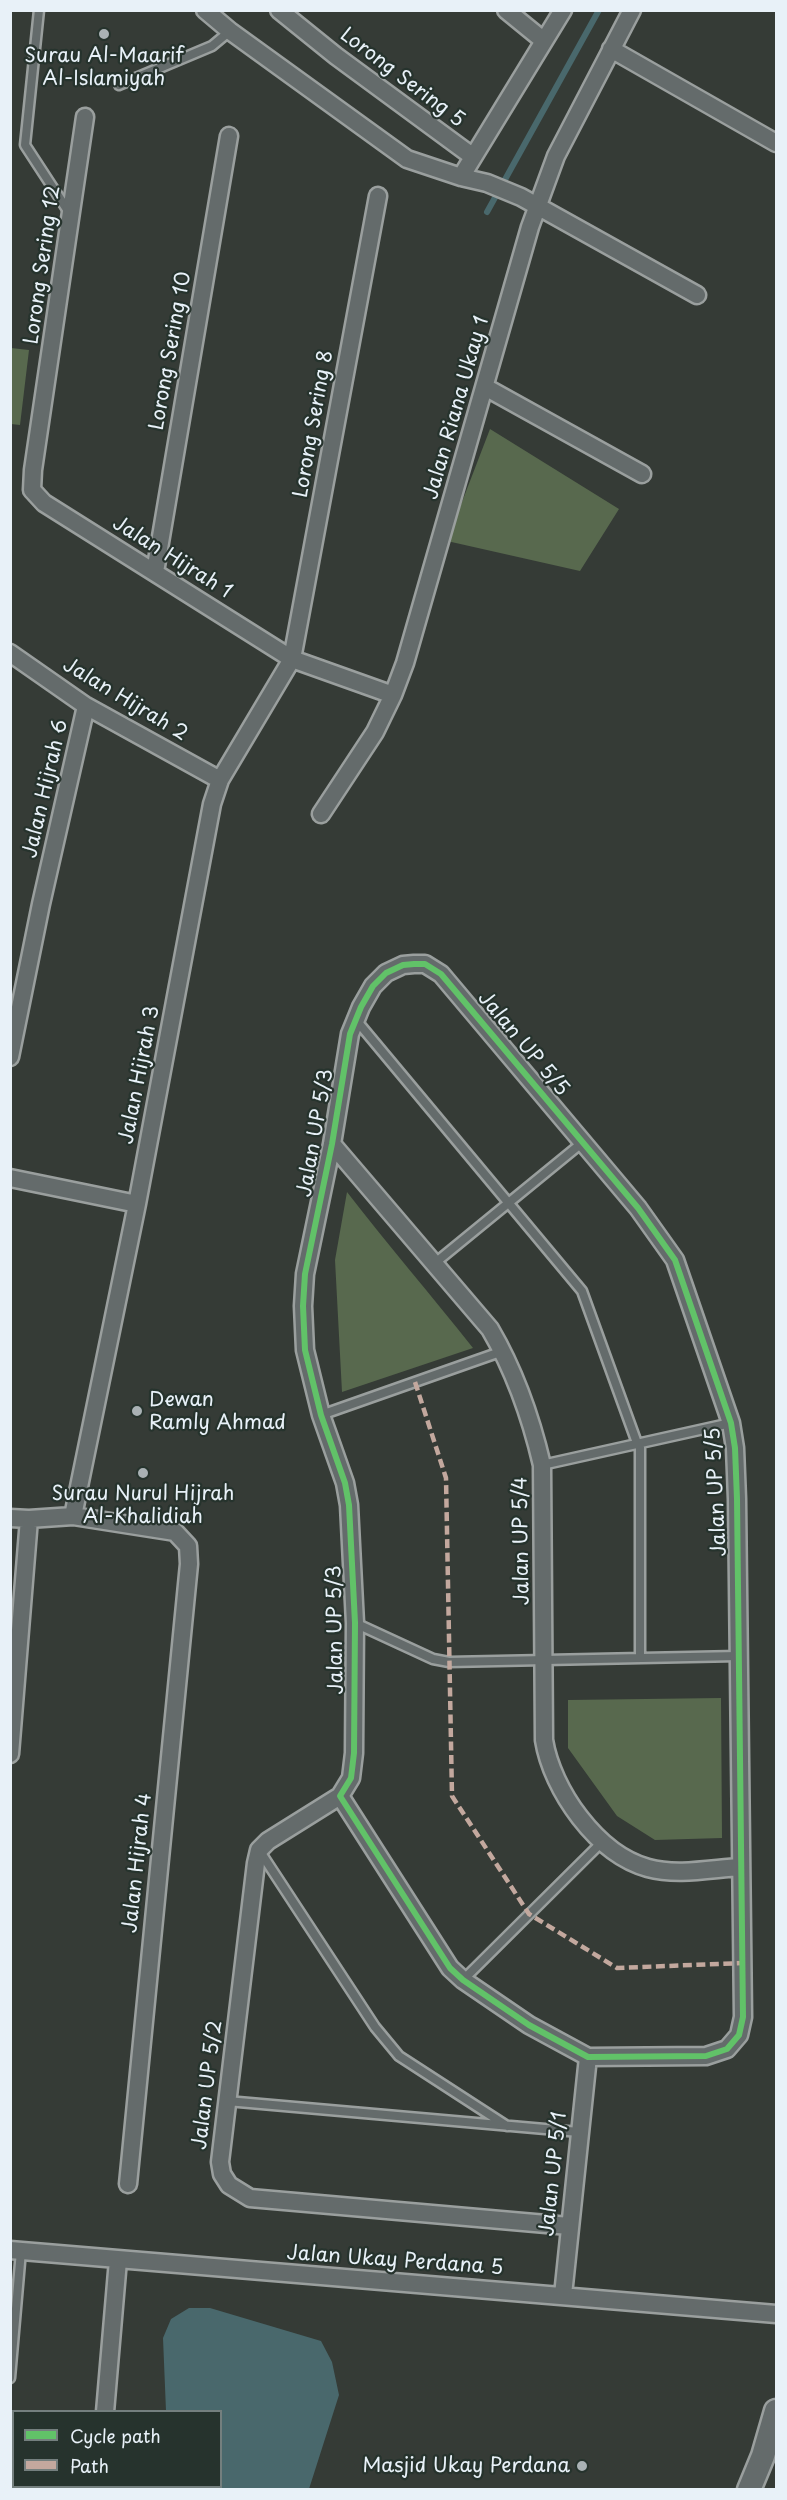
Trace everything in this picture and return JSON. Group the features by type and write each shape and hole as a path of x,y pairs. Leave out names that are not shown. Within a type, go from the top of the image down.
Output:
{"street":[{"path":"205,10 230,32 407,159 487,183 521,197 697,295"},
{"name":"Lorong Sering 5","path":"279,10 336,56 472,156"},
{"path":"506,10 544,41"},
{"path":"461,177 563,10"},
{"name":"Jalan Riana Ukay 1","path":"321,814 375,732 393,695 405,663 530,227 556,156 632,10"},
{"path":"611,49 777,143"},
{"name":"Lorong Sering 12","path":"32,490 33,470 85,117"},
{"name":"Lorong Sering 10","path":"155,572 230,136"},
{"name":"Lorong Sering 8","path":"292,659 378,196"},
{"path":"485,387 642,474"},
{"name":"Jalan Hijrah 1","path":"32,490 44,503 292,659 393,695"},
{"name":"Jalan Hijrah 2","path":"10,653 86,706 220,780"},
{"name":"Jalan Hijrah 3","path":"73,1516 137,1204 212,804 220,780 292,659"},
{"name":"Jalan Hijrah 6","path":"10,1057 41,904 86,706"},
{"name":"Jalan UP 5/5","path":"403,965 425,964 441,974 638,1208 675,1260 731,1423 735,1448 737,1499 743,2017 739,2035 727,2049 706,2056 588,2057"},
{"name":"Jalan UP 5/3","path":"340,1796 351,1778 354,1753 355,1623 349,1505 345,1483 321,1415 305,1350 303,1306 305,1274 332,1144 350,1034 373,986 386,973 403,965"},
{"name":"Jalan UP 5/4","path":"332,1144 490,1329 503,1351 535,1436 542,1465 544,1740 548,1761 562,1791 602,1842 624,1857 647,1868 672,1872 740,1867"},
{"path":"10,1178 137,1204"},
{"path":"10,1518 73,1516"},
{"name":"Jalan Hijrah 4","path":"73,1516 175,1532 188,1546 189,1564 128,2184"},
{"path":"10,1754 29,1519"},
{"path":"259,1850 268,1841 340,1796 440,1954 463,1980 529,2025 588,2057"},
{"name":"Jalan UP 5/2","path":"259,1850 220,2162 222,2174 229,2185 250,2198 568,2226"},
{"name":"Jalan UP 5/1","path":"562,2295 588,2057"},
{"name":"Jalan Ukay Perdana 5","path":"16,2250 777,2314"},
{"path":"105,2410 118,2260"},
{"path":"749,2490 764,2456 777,2411"}],"lane":[{"path":"39,10 25,145 72,217"},
{"path":"119,85 212,46 230,32"},
{"path":"356,1020 582,1291 638,1443 640,1658"},
{"path":"435,1263 583,1142"},
{"path":"321,1415 503,1351"},
{"path":"542,1465 731,1423"},
{"path":"355,1623 433,1659 449,1662 738,1656"},
{"path":"463,1980 602,1842"},
{"path":"259,1850 375,2027 399,2056 507,2126"},
{"path":"227,2101 579,2132"},
{"path":"10,2378 16,2250"}],"green space":[{"path":"11,348 29,350 20,425 11,424"},
{"path":"490,429 619,509 580,571 447,541"},
{"path":"347,1192 473,1348 342,1392 335,1260"},
{"path":"721,1698 722,1838 655,1840 617,1816 568,1748 568,1700"}],"water":[{"path":"189,2308 210,2308 321,2341 332,2362 339,2395 309,2489 170,2489 222,2488 222,2410 166,2410 163,2338 171,2319"}],"waterway":[{"path":"487,212 599,10"}],"marked path":[{"path":"415,1382 446,1478 452,1796 529,1914 617,1968 742,1963"}],"cycle path":[{"path":"414,964 425,964 441,974 638,1208 675,1260 731,1423 735,1448 737,1499 743,2017 739,2035 727,2049 706,2056 588,2057 529,2025 463,1980 450,1968 340,1796 351,1778 354,1753 355,1623 349,1505 345,1483 321,1415 305,1350 303,1306 305,1274 332,1144 350,1034 373,986 386,973 403,965 414,964"}],"place":[{"name":"Surau Al-Maarif Al-Islamiyah","path":"104,34"},
{"name":"Dewan Ramly Ahmad","path":"137,1411"},
{"name":"Surau Nurul Hijrah Al-Khalidiah","path":"143,1473"},
{"name":"Masjid Ukay Perdana","path":"582,2466"}]}
